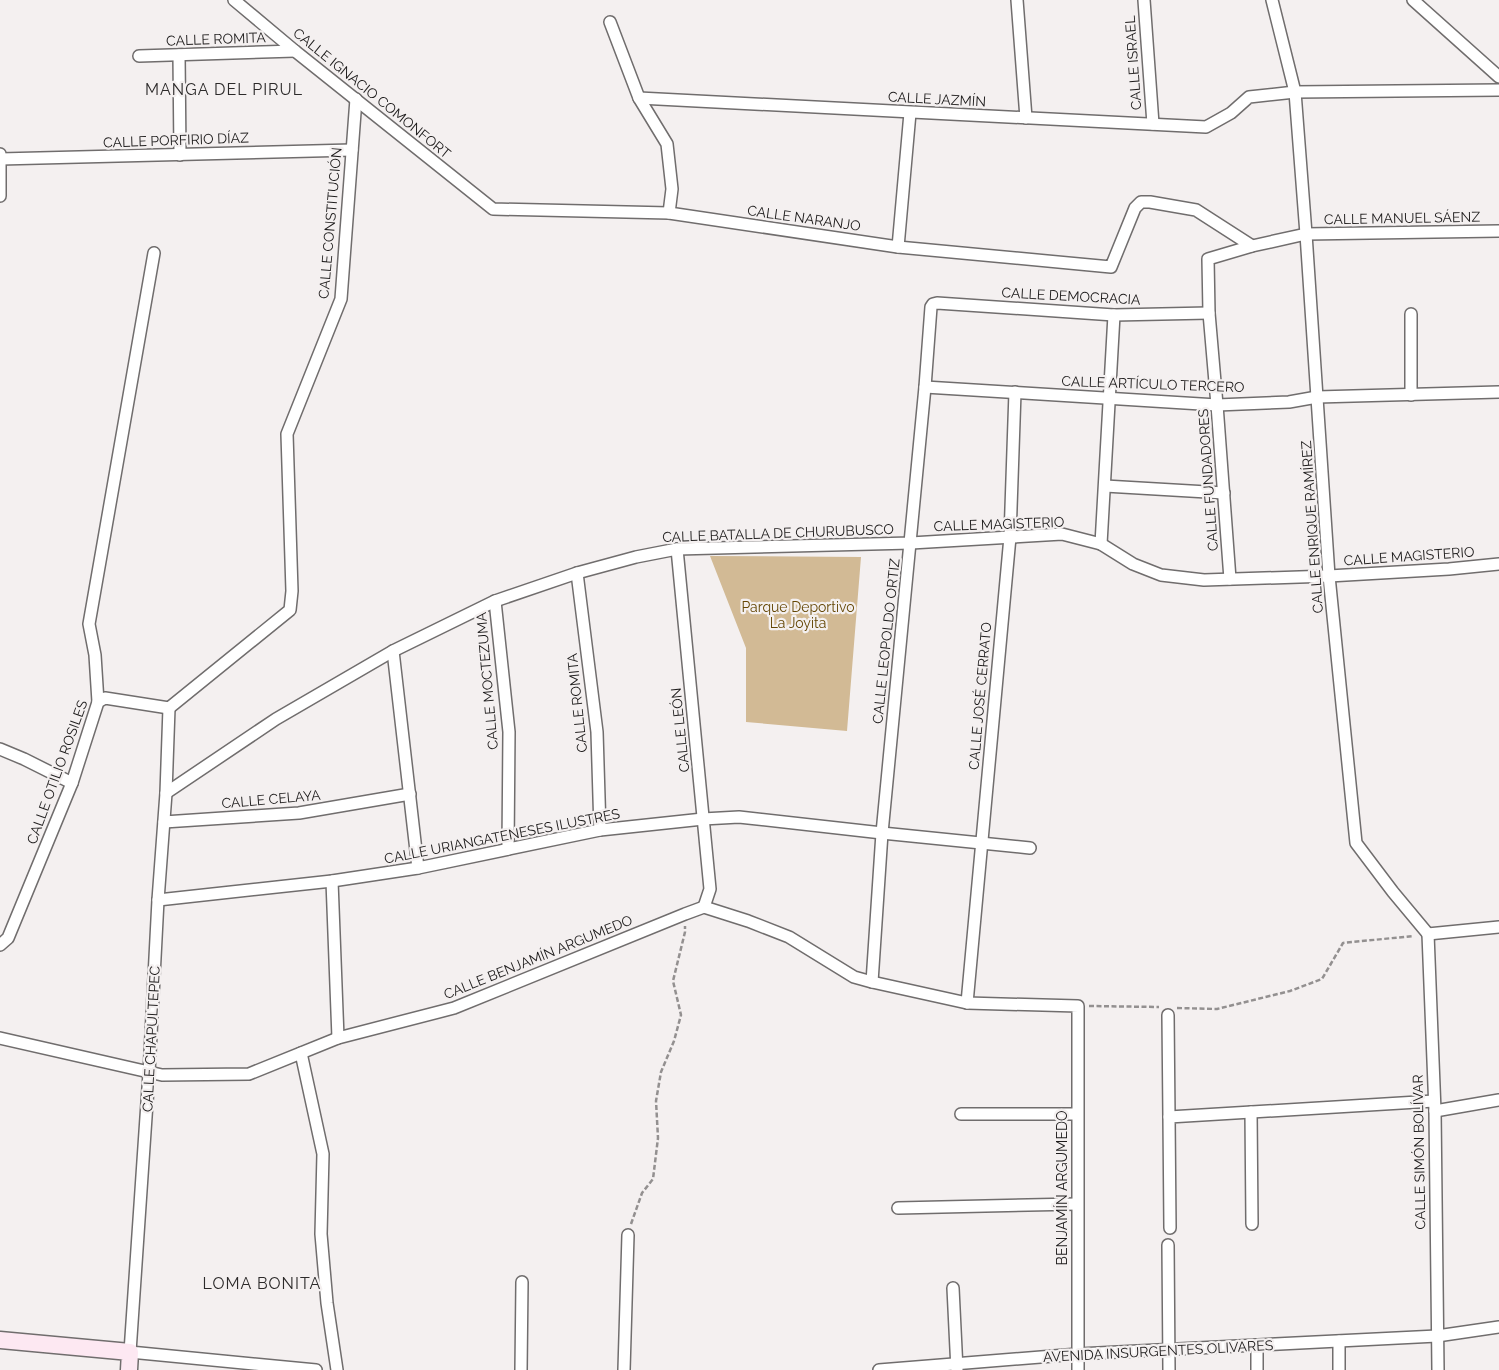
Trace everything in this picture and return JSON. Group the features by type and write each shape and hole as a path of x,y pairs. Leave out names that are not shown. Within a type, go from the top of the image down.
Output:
{"street":[{"name":"CALLE IGNACIO COMONFORT","path":"234,0 493,209"},
{"path":"1017,0 1026,118"},
{"name":"CALLE ISRAEL","path":"1144,0 1153,124"},
{"name":"CALLE ENRIQUE RAMÍREZ","path":"1272,0 1295,92 1329,576 1356,843 1428,934"},
{"path":"1413,0 1499,77"},
{"path":"610,22 639,98 667,144 672,189 669,213"},
{"name":"CALLE ROMITA","path":"138,56 295,51"},
{"path":"179,55 180,155"},
{"path":"1295,92 1499,90"},
{"name":"CALLE JAZMÍN","path":"639,98 1206,127 1231,113 1249,97 1295,92"},
{"name":"CALLE CONSTITUCIÓN","path":"169,708 290,610 292,591 287,434 341,299 356,99"},
{"path":"898,247 910,113"},
{"name":"CALLE PORFIRIO DÍAZ","path":"0,159 352,150"},
{"path":"0,154 0,193"},
{"name":"CALLE NARANJO","path":"493,209 669,213 898,247 1111,267 1135,208 1141,202 1150,202 1196,210 1252,246"},
{"name":"CALLE MANUEL SÁENZ","path":"1306,234 1499,231"},
{"path":"1252,246 1306,234"},
{"name":"CALLE FUNDADORES","path":"1230,579 1208,313 1208,259 1252,246"},
{"path":"98,702 95,655 89,624 154,253"},
{"name":"CALLE DEMOCRACIA","path":"933,304 1114,315 1208,313"},
{"name":"CALLE LEOPOLDO ORTIZ","path":"872,982 882,833 911,543 931,307 933,304"},
{"path":"1411,314 1411,395"},
{"path":"1101,544 1114,315"},
{"name":"CALLE ARTÍCULO TERCERO","path":"925,387 1217,405 1289,402 1317,397 1499,392"},
{"name":"CALLE JOSÉ CERRATO","path":"967,1002 1010,537 1015,392"},
{"path":"1105,486 1224,493"},
{"name":"CALLE MAGISTERIO","path":"911,543 1062,534 1101,544 1133,564 1161,575 1204,580 1329,576 1499,564"},
{"name":"CALLE BATALLA DE CHURUBUSCO","path":"166,793 276,719 392,651 495,601 577,573 636,557 677,550 911,543"},
{"name":"CALLE LEÓN","path":"677,550 710,889 704,907"},
{"name":"CALLE ROMITA","path":"577,573 596,732 600,830"},
{"name":"CALLE MOCTEZUMA","path":"495,601 509,732 508,849"},
{"path":"392,651 418,868"},
{"name":"CALLE OTILIO ROSILES","path":"0,944 8,938 72,783 98,702 105,698 169,708"},
{"name":"CALLE CHAPULTEPEC","path":"129,1370 166,793 169,708"},
{"path":"0,749 72,783"},
{"name":"CALLE CELAYA","path":"164,822 299,814 410,794"},
{"name":"CALLE URIANGATENESES ILUSTRES","path":"158,900 332,881 418,868 600,830 703,819 739,817 1030,848"},
{"path":"332,881 338,1038"},
{"path":"704,907 789,936 854,977 872,982 967,1002 1078,1006"},
{"name":"CALLE BENJAMÍN ARGUMEDO","path":"0,1038 162,1075 250,1074 338,1038 454,1008 704,907"},
{"path":"1428,934 1499,927"},
{"name":"CALLE SIMÓN BOLÍVAR","path":"1428,934 1434,1106 1438,1370"},
{"name":"BENJAMÍN ARGUMEDO","path":"1078,1006 1078,1370"},
{"path":"1170,1228 1169,1117 1171,1010"},
{"path":"301,1053 323,1154 321,1234 327,1303 337,1370"},
{"path":"1169,1117 1252,1112 1434,1106 1499,1100"},
{"path":"1252,1112 1252,1224"},
{"path":"961,1114 1077,1114"},
{"path":"898,1208 1077,1204"},
{"path":"624,1370 628,1235"},
{"path":"1168,1245 1169,1370"},
{"path":"521,1370 522,1282"},
{"path":"953,1288 957,1367"},
{"name":"AVENIDA INSURGENTES OLIVARES","path":"879,1370 957,1367 1078,1354 1437,1336 1499,1327"},
{"path":"0,1340 316,1370"},
{"path":"1338,1370 1339,1341"},
{"path":"1257,1345 1257,1370"}],"path":[{"path":"628,1235 642,1193 653,1179 658,1138 656,1101 661,1072 674,1041 681,1015 673,981 685,932 685,914"},
{"path":"1078,1006 1171,1010 1217,1009 1290,991 1322,979 1344,943 1428,934"}],"green space":[{"name":"Parque Deportivo La Joyita","path":"710,556 861,557 847,731 746,722 746,648"}],"district":[{"name":"MANGA DEL PIRUL","path":"224,89"},
{"name":"LOMA BONITA","path":"262,1283"}]}
